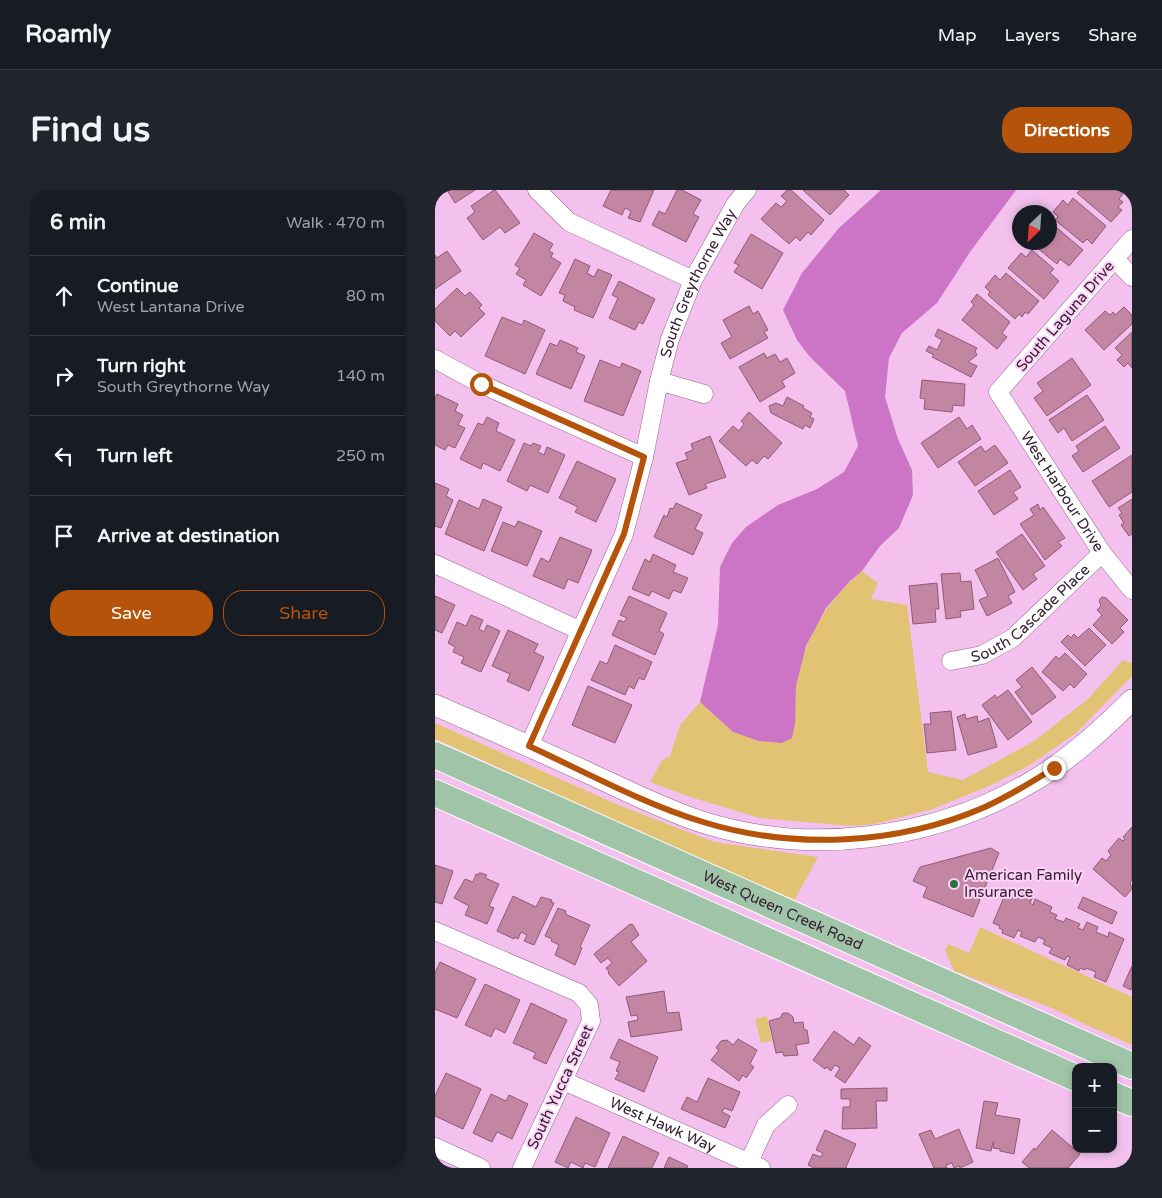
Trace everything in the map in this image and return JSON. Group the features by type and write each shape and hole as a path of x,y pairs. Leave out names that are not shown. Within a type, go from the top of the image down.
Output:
{"main road":[{"name":"West Queen Creek Road","path":"435,755 1132,1066"},
{"path":"435,794 1072,1076"},
{"path":"789,951 819,948 889,979 901,979 922,972"},
{"path":"1117,1097 1132,1103"}],"street":[{"path":"537,190 569,222 693,280"},
{"name":"South Greythorne Way","path":"529,746 624,534 644,457 659,381 670,339 693,280 736,203 747,190"},
{"name":"South Laguna Drive","path":"998,392 1132,239"},
{"path":"1115,259 1132,277"},
{"path":"435,359 481,384 644,457"},
{"path":"659,381 704,394"},
{"name":"West Harbour Drive","path":"998,392 1102,553 1132,590"},
{"name":"South Cascade Place","path":"951,662 982,654 1013,638 1102,553"},
{"path":"435,564 581,631"},
{"path":"435,705 648,801 702,822 771,836 824,840 855,839 919,828 984,807 1054,768 1095,735 1132,700"},
{"name":"South Yucca Street","path":"435,932 579,994 589,1006 591,1021 523,1168"},
{"name":"West Hawk Way","path":"564,1081 755,1165"},
{"path":"755,1165 766,1125 788,1105"},
{"path":"435,1147 481,1168"}],"shaded area":[{"path":"881,190 1016,190 970,252 937,303 902,333 889,358 885,397 898,439 912,470 913,495 899,528 880,546 862,571 849,582 826,608 806,646 796,686 795,724 792,738 782,743 759,741 733,732 700,702 718,625 720,567 732,543 746,527 778,505 817,489 844,472 858,446 845,391 810,357 797,340 783,310 802,273 839,228"},
{"path":"862,571 878,583 871,599 907,605 928,772 963,780 1034,741 1088,699 1123,660 1132,663 1132,676 1076,733 1030,765 989,786 933,809 875,824 851,826 760,818 690,797 650,782 662,760 670,756 680,725 700,702 733,732 795,724 796,686 799,669 811,637 838,595"},
{"path":"435,723 616,804 714,842 818,857 794,901 435,739"},
{"path":"980,927 1132,997 1132,1045 1049,1007 954,971 945,950 948,944 969,953"},
{"path":"767,1016 772,1041 761,1043 755,1019"}],"building":[{"path":"447,190 475,190 455,203"},
{"path":"494,190 520,223 505,233 500,227 483,240 467,218 475,212 471,206"},
{"path":"611,190 654,190 640,222 628,218 631,211 625,208 622,215 603,206"},
{"path":"677,190 682,190 701,200 693,214 699,217 686,242 652,225 659,211 665,214"},
{"path":"787,190 791,190 824,220 811,235 808,232 800,241 796,237 789,244 761,219 776,203 781,207 787,201 781,196"},
{"path":"803,190 844,190 849,195 830,215"},
{"path":"1080,190 1118,190 1123,194 1119,199 1123,202 1118,207 1122,210 1111,222 1077,193"},
{"path":"1073,198 1106,226 1092,244 1087,239 1083,243 1057,222 1057,207 1063,200 1068,205"},
{"path":"1057,228 1083,250 1069,266 1060,259 1057,264 1040,250 1057,250"},
{"path":"534,233 553,244 549,251 553,253 551,257 561,263 541,296 523,285 526,280 516,274 520,268 515,265"},
{"path":"751,234 783,253 762,289 734,272 739,265 734,263"},
{"path":"1032,250 1054,269 1050,273 1059,281 1044,299 1008,268 1021,253 1026,257"},
{"path":"447,251 461,271 435,289 435,255 437,258"},
{"path":"575,259 590,266 587,273 594,277 598,269 612,275 593,318 574,310 575,307 563,301 565,295 559,293"},
{"path":"1006,273 1039,301 1028,314 1025,312 1022,317 1019,314 1015,319 988,295 990,292 985,287 995,275 1000,280"},
{"path":"619,281 655,299 643,324 639,322 635,330 609,318 618,298 612,295"},
{"path":"457,288 465,296 470,292 482,305 479,308 485,314 461,337 455,331 450,336 435,321 435,309"},
{"path":"977,294 1010,322 1002,333 1007,337 997,349 962,320 974,305 971,302"},
{"path":"749,306 753,314 758,311 768,330 764,332 768,338 730,359 721,343 732,337 723,320"},
{"path":"1124,307 1132,315 1132,324 1104,350 1085,330 1105,311 1110,315 1113,312 1115,315"},
{"path":"502,317 522,325 524,320 545,330 525,374 485,356"},
{"path":"938,329 977,348 975,351 977,355 968,362 977,366 971,377 932,357 934,355 926,351 929,346 937,350 942,340 935,336"},
{"path":"1132,332 1132,368 1128,363 1124,367 1117,360 1122,355 1115,348"},
{"path":"560,340 578,348 576,352 585,356 571,389 536,374 550,343 557,346"},
{"path":"764,353 767,358 775,354 780,362 787,358 795,373 782,381 785,387 760,402 739,367"},
{"path":"1072,358 1091,385 1047,416 1034,398 1043,391 1037,383"},
{"path":"600,360 620,368 622,363 641,371 623,416 584,401"},
{"path":"922,380 965,384 964,406 953,405 952,412 924,409 925,399 920,398"},
{"path":"437,394 458,404 455,411 463,415 458,425 465,428 455,448 448,445 445,450 435,445 435,398"},
{"path":"1087,395 1104,420 1072,441 1064,428 1058,433 1049,420"},
{"path":"787,397 804,406 803,408 812,413 810,417 814,419 810,428 805,425 803,429 771,413 769,406 776,403 783,406"},
{"path":"749,412 782,443 768,459 764,456 757,464 752,460 746,466 719,441 733,426 739,431 744,424 741,421"},
{"path":"487,417 499,423 496,431 515,440 500,471 483,463 481,469 460,459 478,423 483,425"},
{"path":"959,417 967,429 972,425 981,439 938,468 921,443"},
{"path":"1105,426 1120,448 1083,472 1072,456 1079,451 1076,446"},
{"path":"710,436 726,477 705,484 707,488 689,495 676,463 688,459 685,453 693,450 691,444"},
{"path":"524,443 531,446 533,443 541,446 538,452 544,455 547,447 565,455 548,493 530,485 527,491 507,481"},
{"path":"995,445 1008,463 975,486 958,462 981,446 985,452"},
{"path":"1132,455 1132,492 1109,507 1092,481"},
{"path":"577,461 616,479 596,522 575,512 578,507 559,498"},
{"path":"1010,470 1021,487 1013,492 1018,499 994,515 978,491"},
{"path":"435,483 449,489 446,496 453,500 441,528 435,526"},
{"path":"483,499 502,507 484,551 445,534 459,500 479,509"},
{"path":"1132,499 1132,534 1129,536 1121,525 1124,523 1119,515 1122,513 1118,508"},
{"path":"676,503 702,515 695,529 703,533 693,555 654,537 664,515 667,517 670,508 673,509"},
{"path":"1038,504 1040,510 1043,507 1065,538 1058,542 1062,546 1045,560 1020,524 1034,515 1030,509"},
{"path":"518,521 542,531 527,566 491,551 503,522 515,527"},
{"path":"1022,534 1045,566 1033,574 1037,579 1023,590 996,552"},
{"path":"560,537 592,550 578,583 568,579 564,589 533,576 541,558 549,562"},
{"path":"653,554 676,565 673,572 688,578 681,593 673,590 669,599 652,591 649,596 632,589 645,559 650,562"},
{"path":"998,558 1015,592 1008,596 1012,603 987,616 979,600 988,596 975,570"},
{"path":"960,573 961,582 971,581 974,609 960,611 961,617 946,619 941,574"},
{"path":"937,583 939,609 935,609 936,622 913,624 909,586"},
{"path":"435,596 455,605 442,633 435,630"},
{"path":"629,596 667,613 659,631 664,634 655,655 612,635 619,620 624,622 627,618 620,615"},
{"path":"1102,597 1106,598 1128,620 1120,628 1124,632 1112,644 1093,625 1102,615 1097,610 1101,606 1099,600"},
{"path":"471,615 483,620 479,629 484,632 487,625 500,631 481,672 461,663 464,657 453,652 455,647 448,643 457,622 466,626"},
{"path":"1089,628 1106,645 1085,666 1061,642 1068,635 1071,638 1074,634 1078,638"},
{"path":"508,630 538,644 534,652 544,657 529,691 507,681 510,674 492,666"},
{"path":"615,645 652,662 644,680 639,678 634,689 629,686 625,695 591,680 600,661 607,664"},
{"path":"1065,653 1087,674 1074,688 1070,684 1063,691 1042,672 1056,656 1059,659"},
{"path":"1032,667 1056,697 1032,715 1015,692 1022,687 1016,680"},
{"path":"588,686 632,705 615,743 572,725"},
{"path":"1008,690 1032,722 1008,740 982,705 995,695 997,698"},
{"path":"951,711 956,750 927,753 924,724 931,724 930,713"},
{"path":"965,714 966,719 977,716 978,722 989,718 997,747 968,755 957,717"},
{"path":"1132,827 1132,880 1130,882 1132,889 1125,897 1093,869 1102,858 1106,861 1111,855 1108,851 1119,838 1123,841 1125,839 1123,837"},
{"name":"American Family Insurance","path":"991,848 999,853 973,917 923,897 927,887 913,881 920,867"},
{"path":"435,865 453,871 442,904 435,902"},
{"path":"479,873 487,875 485,878 499,884 489,906 494,908 487,924 465,915 469,906 454,898 465,879 473,882 476,874 478,875"},
{"path":"1015,889 1019,891 1021,889 1034,894 1030,903 1033,905 1035,899 1052,907 1050,912 1057,915 1055,919 1064,922 1066,918 1080,924 1078,928 1083,930 1087,922 1098,927 1096,932 1108,937 1109,932 1124,939 1106,982 1094,977 1096,972 1086,968 1085,970 1080,968 1079,971 1067,965 1070,957 1067,956 1065,960 1049,953 1052,948 1043,944 1045,940 1038,937 1035,942 1020,936 1022,932 1018,930 1014,938 1002,933 1003,930 999,928 1000,926 993,923 1007,890 1013,893"},
{"path":"513,896 536,907 541,897 552,900 551,902 554,903 534,945 524,941 527,935 521,932 518,939 515,937 514,939 497,931"},
{"path":"1083,897 1117,912 1112,924 1078,908"},
{"path":"558,908 566,911 565,914 590,925 580,947 582,948 575,965 555,955 559,945 545,936"},
{"path":"630,924 633,925 639,935 631,942 647,961 619,986 606,968 612,963 608,958 601,963 594,954"},
{"path":"440,962 476,979 457,1018 435,1009 435,973"},
{"path":"1132,966 1132,986 1131,990 1123,986"},
{"path":"485,984 520,1000 505,1033 495,1028 491,1037 465,1025"},
{"path":"664,991 667,1013 679,1012 682,1030 631,1037 628,1022 638,1020 637,1015 631,1016 626,997"},
{"path":"531,1003 567,1020 546,1064 533,1058 536,1053 513,1043"},
{"path":"783,1013 788,1013 793,1017 794,1023 803,1022 804,1030 807,1030 809,1043 796,1045 798,1055 784,1056 783,1052 776,1053 769,1021 780,1018"},
{"path":"834,1031 854,1045 859,1037 871,1046 845,1083 835,1076 840,1068 835,1065 831,1071 813,1060"},
{"path":"619,1039 658,1057 644,1092 615,1079 619,1072 616,1071 620,1062 610,1058"},
{"path":"738,1039 757,1050 750,1064 754,1067 746,1078 743,1075 739,1081 711,1060 719,1050 716,1048 721,1041 727,1040 733,1045"},
{"path":"446,1073 481,1089 463,1129 435,1116 435,1096"},
{"path":"708,1078 740,1092 732,1111 724,1108 722,1112 730,1116 725,1128 681,1109 687,1097 697,1102"},
{"path":"887,1088 887,1101 876,1101 877,1128 842,1129 843,1107 850,1107 850,1099 841,1099 841,1089"},
{"path":"491,1094 506,1101 509,1095 528,1104 512,1139 497,1132 492,1142 473,1133"},
{"path":"984,1101 998,1103 995,1115 1020,1119 1014,1154 993,1148 994,1142 991,1151 976,1148"},
{"path":"576,1117 610,1133 595,1167 585,1163 583,1168 571,1162 568,1168 555,1162"},
{"path":"959,1129 973,1162 960,1168 959,1166 954,1168 952,1163 946,1165 947,1168 934,1168 919,1134 931,1130 935,1139"},
{"path":"825,1130 856,1144 847,1168 814,1168 808,1165 813,1154 821,1157 823,1153 816,1150"},
{"path":"1052,1130 1072,1147 1072,1153 1080,1154 1068,1168 1029,1168 1022,1162 1034,1148 1035,1150"},
{"path":"623,1136 659,1153 652,1168 608,1168"},
{"path":"669,1157 688,1166 687,1168 664,1168"}],"place":[{"name":"American Family Insurance","path":"954,884"}],"route":[{"path":"481,384 644,457 624,534 529,746 648,801 702,822 724,828 771,836 824,840 855,839 884,835 919,828 965,814 984,807 1029,784 1054,768"}]}
